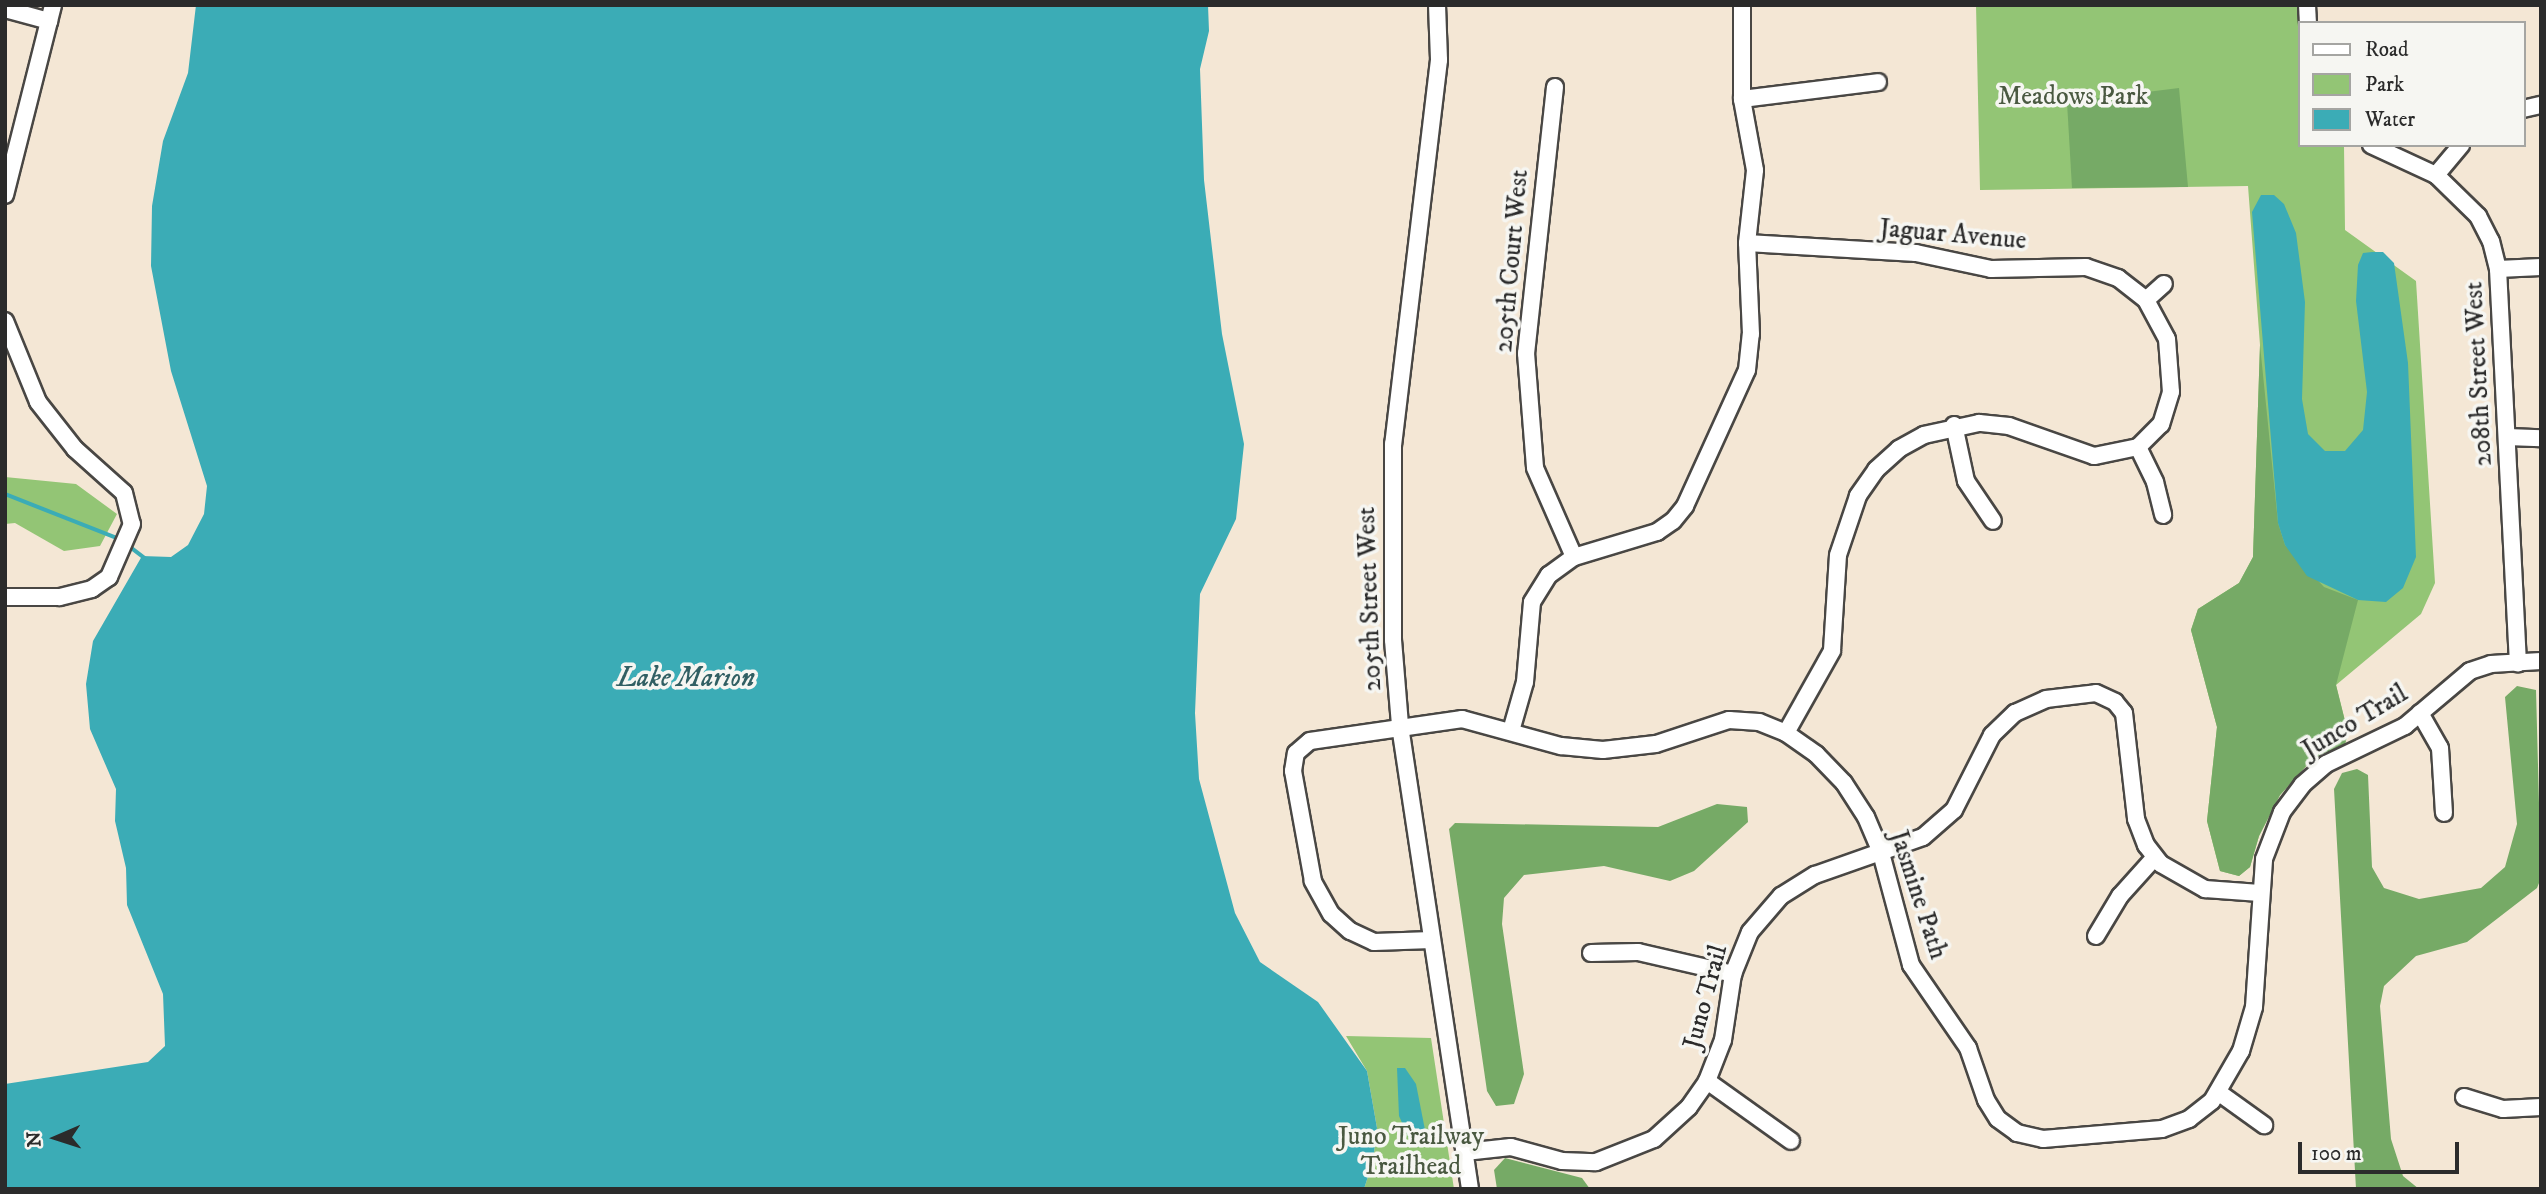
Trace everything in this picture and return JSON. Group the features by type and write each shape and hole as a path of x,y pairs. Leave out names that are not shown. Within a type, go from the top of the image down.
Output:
{"street":[{"name":"205th Street West","path":"1437,5 1438,60 1393,444 1391,598 1400,726 1471,1189"},
{"path":"1511,732 1525,682 1532,602 1549,575 1574,557 1657,532 1685,506 1747,370 1751,334 1747,243 1755,170 1742,99 1742,5"},
{"path":"5,9 51,13 5,195"},
{"path":"1742,99 1878,82"},
{"name":"205th Court West","path":"1555,87 1526,353 1535,468 1574,557"},
{"name":"208th Street West","path":"2375,147 2436,175 2478,216 2498,269 2518,663"},
{"path":"2436,175 2458,147"},
{"name":"Jaguar Avenue","path":"1747,243 1916,253 1991,269 2086,267 2118,278 2146,300 2167,339 2171,392 2161,424 2138,447"},
{"path":"2498,269 2541,267"},
{"path":"2146,300 2164,284"},
{"path":"5,321 38,402 75,449 124,492 132,524 109,577 92,589 59,597 5,597"},
{"path":"1954,425 1966,481 1993,521"},
{"path":"1786,733 1832,651 1839,555 1858,496 1876,470 1899,449 1954,425 2009,426 2094,456 2138,447 2155,482 2164,514"},
{"path":"2507,437 2541,438"},
{"name":"Junco Trail","path":"2260,893 2269,842 2302,785 2326,764 2405,726 2470,671 2541,662"},
{"name":"Juno Trail","path":"1465,1152 1511,1147 1579,1163 1614,1158 1654,1139 1674,1123 1707,1081 1723,1040 1733,974 1750,932 1781,896 1815,875 1923,837 1954,810 1987,742 2015,713 2046,699 2089,693 2109,698 2124,713 2136,819 2155,857"},
{"path":"2420,713 2440,748 2444,813"},
{"name":"Jasmine Path","path":"1432,940 1374,942 1350,931 1331,914 1313,881 1293,771 1296,753 1310,741 1462,719 1561,746 1603,750 1656,744 1729,720 1759,722 1786,733 1844,783 1866,817 1881,853 1915,973 1968,1048 1991,1111 2011,1130 2043,1139 2162,1129 2198,1113 2218,1092 2241,1051 2254,1007 2260,893"},
{"path":"2096,936 2120,896 2155,857 2196,886 2260,893"},
{"path":"1591,953 1638,953 1733,974"},
{"path":"1707,1081 1791,1141"},
{"path":"2218,1092 2264,1125"},
{"path":"2464,1097 2502,1109 2541,1107"}],"green space":[{"name":"Meadows Park","path":"1976,5 2298,5 2298,147 2344,147 2345,230 2416,281 2435,583 2421,614 2336,685 2348,733 2345,744 2308,764 2280,795 2259,836 2250,867 2239,876 2220,871 2207,821 2217,727 2191,630 2198,609 2239,583 2253,557 2260,345 2248,186 1980,190"},
{"path":"2179,88 2188,187 2072,188 2067,102"},
{"path":"2260,345 2278,523 2285,545 2324,587 2358,600 2336,685 2348,733 2345,744 2308,764 2280,795 2259,836 2250,867 2239,876 2220,871 2207,821 2217,727 2191,630 2198,609 2239,583 2253,557"},
{"path":"5,477 76,484 117,514 100,546 64,551 15,523 5,524"},
{"path":"2517,686 2536,690 2541,878 2537,888 2467,942 2416,956 2384,986 2380,1006 2391,1139 2403,1176 2419,1189 2356,1189 2334,789 2342,773 2357,769 2368,775 2372,867 2384,888 2419,899 2481,888 2505,867 2517,824 2505,697"},
{"path":"1717,804 1747,807 1748,822 1694,871 1670,881 1604,866 1524,875 1504,898 1502,924 1524,1074 1514,1104 1496,1106 1487,1091 1449,829 1455,823 1658,827"},
{"name":"Juno Trailway Trailhead","path":"1346,1036 1431,1038 1454,1189 1364,1189 1373,1161 1377,1128 1367,1071"},
{"path":"1505,1158 1582,1178 1590,1189 1497,1189 1494,1170"}],"water":[{"name":"Lake Marion","path":"196,5 1208,5 1209,31 1200,69 1204,180 1222,334 1244,444 1236,519 1200,594 1195,713 1199,779 1235,913 1260,962 1318,1002 1367,1071 1377,1128 1373,1161 1364,1189 5,1189 5,1084 148,1062 165,1046 163,994 127,905 126,868 115,821 116,789 90,729 86,684 93,641 142,556 171,557 188,545 204,514 207,486 171,371 151,266 152,206 163,141 188,73"},
{"path":"2261,195 2274,195 2284,204 2296,233 2305,302 2302,399 2308,434 2325,451 2345,451 2363,430 2367,392 2356,301 2358,265 2363,253 2372,252 2383,252 2394,263 2408,363 2416,557 2403,588 2386,602 2358,600 2307,576 2285,545 2278,523 2252,212"},
{"path":"1397,1068 1405,1068 1416,1084 1426,1135 1423,1146 1413,1147 1399,1116"}],"waterway":[{"path":"5,494 120,539"},
{"path":"129,546 145,558"}]}
